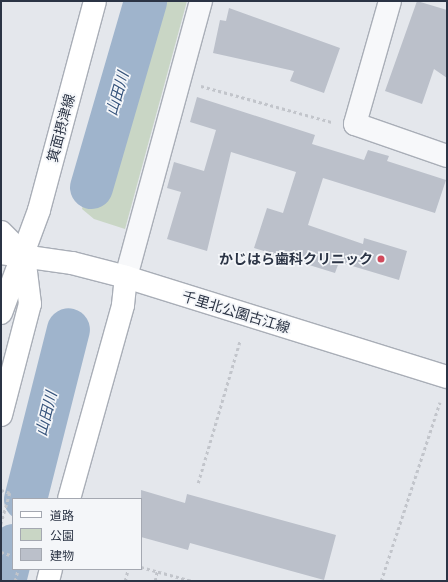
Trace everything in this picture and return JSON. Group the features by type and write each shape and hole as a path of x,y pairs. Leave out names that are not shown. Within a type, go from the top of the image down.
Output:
{"street":[{"name":"箕面摂津線","path":"1,313 24,255 95,1"},
{"path":"69,498 123,305 126,277 201,1"},
{"path":"390,1 355,124 447,156"},
{"path":"1,232 24,255"},
{"name":"千里北公園古江線","path":"1,252 24,255 126,277 447,377"},
{"name":"箕面摂津線","path":"1,415 30,304 24,255"},
{"path":"48,581 51,570"}],"path":[{"path":"179,80 320,122 355,124"},
{"path":"198,483 240,340"},
{"path":"381,581 440,402"},
{"path":"1,490 10,493 1,525"},
{"path":"1,552 12,556"},
{"path":"142,567 192,581"},
{"path":"15,581 18,570"},
{"path":"125,581 128,570"},
{"path":"156,581 157,571"}],"green space":[{"path":"151,1 187,1 125,229 94,219 82,209 87,190 96,192"}],"building":[{"path":"417,1 447,10 447,78 434,69 422,104 385,91"},
{"path":"229,8 340,48 324,93 290,81 294,71 213,53 220,20 226,21"},
{"path":"197,97 315,135 312,144 364,160 368,150 389,156 387,161 446,180 435,213 323,178 308,225 363,244 364,238 407,251 399,280 339,262 335,273 254,248 267,208 283,213 296,172 231,152 207,251 167,239 181,192 167,188 174,162 204,171 216,130 190,122"},
{"path":"141,490 185,503 187,494 336,535 324,580 190,543 188,550 142,537"}],"waterway":[{"name":"山田川","path":"91,187 145,1"},
{"name":"山田川","path":"25,498 68,329"},
{"name":"山田川","path":"4,581 12,549"}],"place":[{"name":"かじはら歯科クリニック","path":"381,259"}]}
